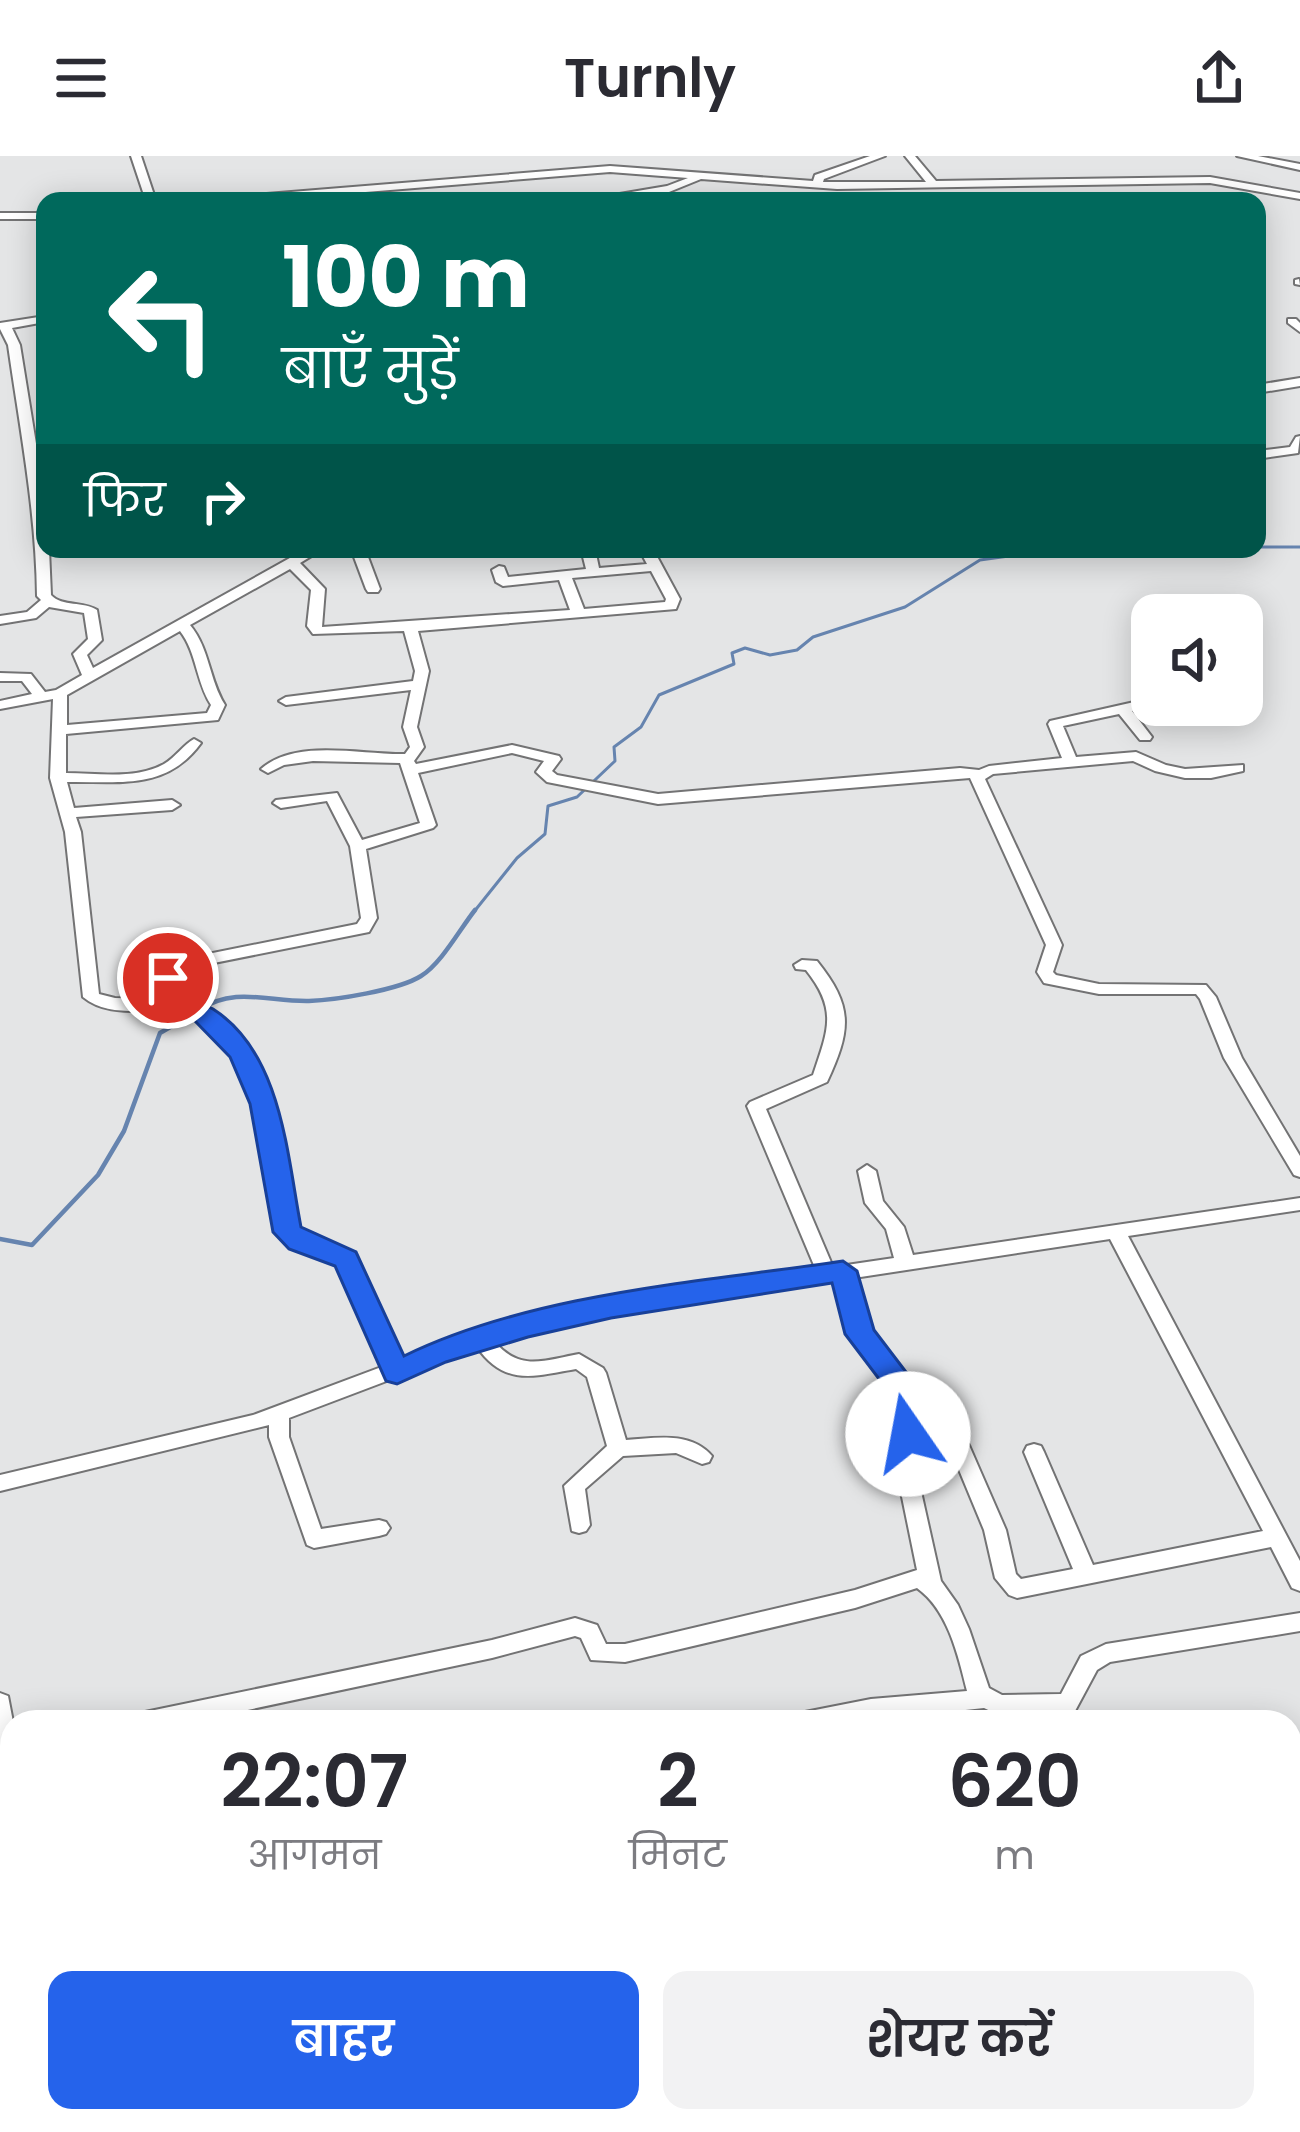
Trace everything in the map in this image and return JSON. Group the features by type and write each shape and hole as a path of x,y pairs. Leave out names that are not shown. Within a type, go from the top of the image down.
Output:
{"street":[{"path":"136,156 148,192"},
{"path":"818,184 819,177 831,170 880,156"},
{"path":"910,156 934,185"},
{"path":"1242,156 1300,167"},
{"path":"327,192 595,170 818,184 1210,180 1300,196"},
{"path":"648,192 706,175"},
{"path":"669,189 672,192"},
{"path":"0,217 36,216"},
{"path":"36,320 2,326 17,345 16,368 36,463"},
{"path":"1266,388 1300,382"},
{"path":"1266,454 1294,450 1300,440"},
{"path":"44,558 47,602"},
{"path":"361,558 373,589"},
{"path":"590,558 594,572"},
{"path":"0,705 60,692 290,561 318,590 314,626 318,631 673,605 651,558"},
{"path":"499,570 503,582 656,567"},
{"path":"564,575 579,615"},
{"path":"0,620 31,615 47,602 90,610 95,640 80,658 90,677"},
{"path":"57,730 213,717 218,705 205,686 190,631 182,625"},
{"path":"358,846 428,825 409,764 417,747 410,727 422,671 410,627"},
{"path":"0,677 26,677 40,695"},
{"path":"286,701 421,684"},
{"path":"60,692 58,778 68,813 88,992 103,1002 164,1003 203,1015 241,1053 264,1104 287,1232 299,1242 346,1259 397,1372"},
{"path":"1071,762 1055,724 1131,708"},
{"path":"1124,711 1145,737"},
{"path":"58,778 156,776 175,767 194,743"},
{"path":"268,769 278,759 316,754 409,764 512,749 554,759 543,772 552,779 658,799 866,779 978,774 1136,756 1155,769 1179,775 1238,768"},
{"path":"978,774 1054,945 1045,972 1050,979 1099,989 1200,989 1232,1058 1300,1171"},
{"path":"164,1003 168,978 189,963 367,926 358,846 332,796 280,803"},
{"path":"68,813 172,805"},
{"path":"802,965 811,965 835,994 840,1029 820,1078 756,1106 792,1185 813,1250 835,1272 860,1334 898,1378 907,1399 910,1487 929,1582 967,1646 988,1709"},
{"path":"867,1172 874,1203 895,1226 906,1265"},
{"path":"0,1484 280,1415 481,1338 611,1307 1300,1204"},
{"path":"1114,1230 1300,1582"},
{"path":"481,1338 497,1363 515,1371 579,1361 590,1365 618,1448"},
{"path":"280,1415 280,1437 314,1539 379,1528"},
{"path":"955,1436 988,1509 1009,1583 1023,1588 1277,1538"},
{"path":"579,1525 574,1486 618,1448 679,1445 701,1456"},
{"path":"1034,1452 1087,1576"},
{"path":"202,1710 575,1627 589,1630 599,1653 610,1656 855,1599 911,1580 929,1582"},
{"path":"866,1710 1067,1704 1089,1663 1106,1653 1300,1622"}],"waterway":[{"path":"1266,547 1300,547"},
{"path":"473,913 517,858 545,834 548,806 577,797 615,761 614,747 641,727 659,695 734,664 732,653 745,648 770,655 797,650 813,637 905,607 980,560 995,558"},
{"path":"199,1010 226,999 321,1000 398,986 436,963 475,910"},
{"path":"0,1239 32,1245 98,1175 124,1131 160,1033 189,1016"}],"route":[{"path":"168,978 164,1003 188,1008 216,1023 241,1053 264,1104 287,1232 299,1242 340,1253 346,1259 397,1372 481,1338 527,1326 611,1307 843,1271 860,1334 904,1389 908,1434"}]}
